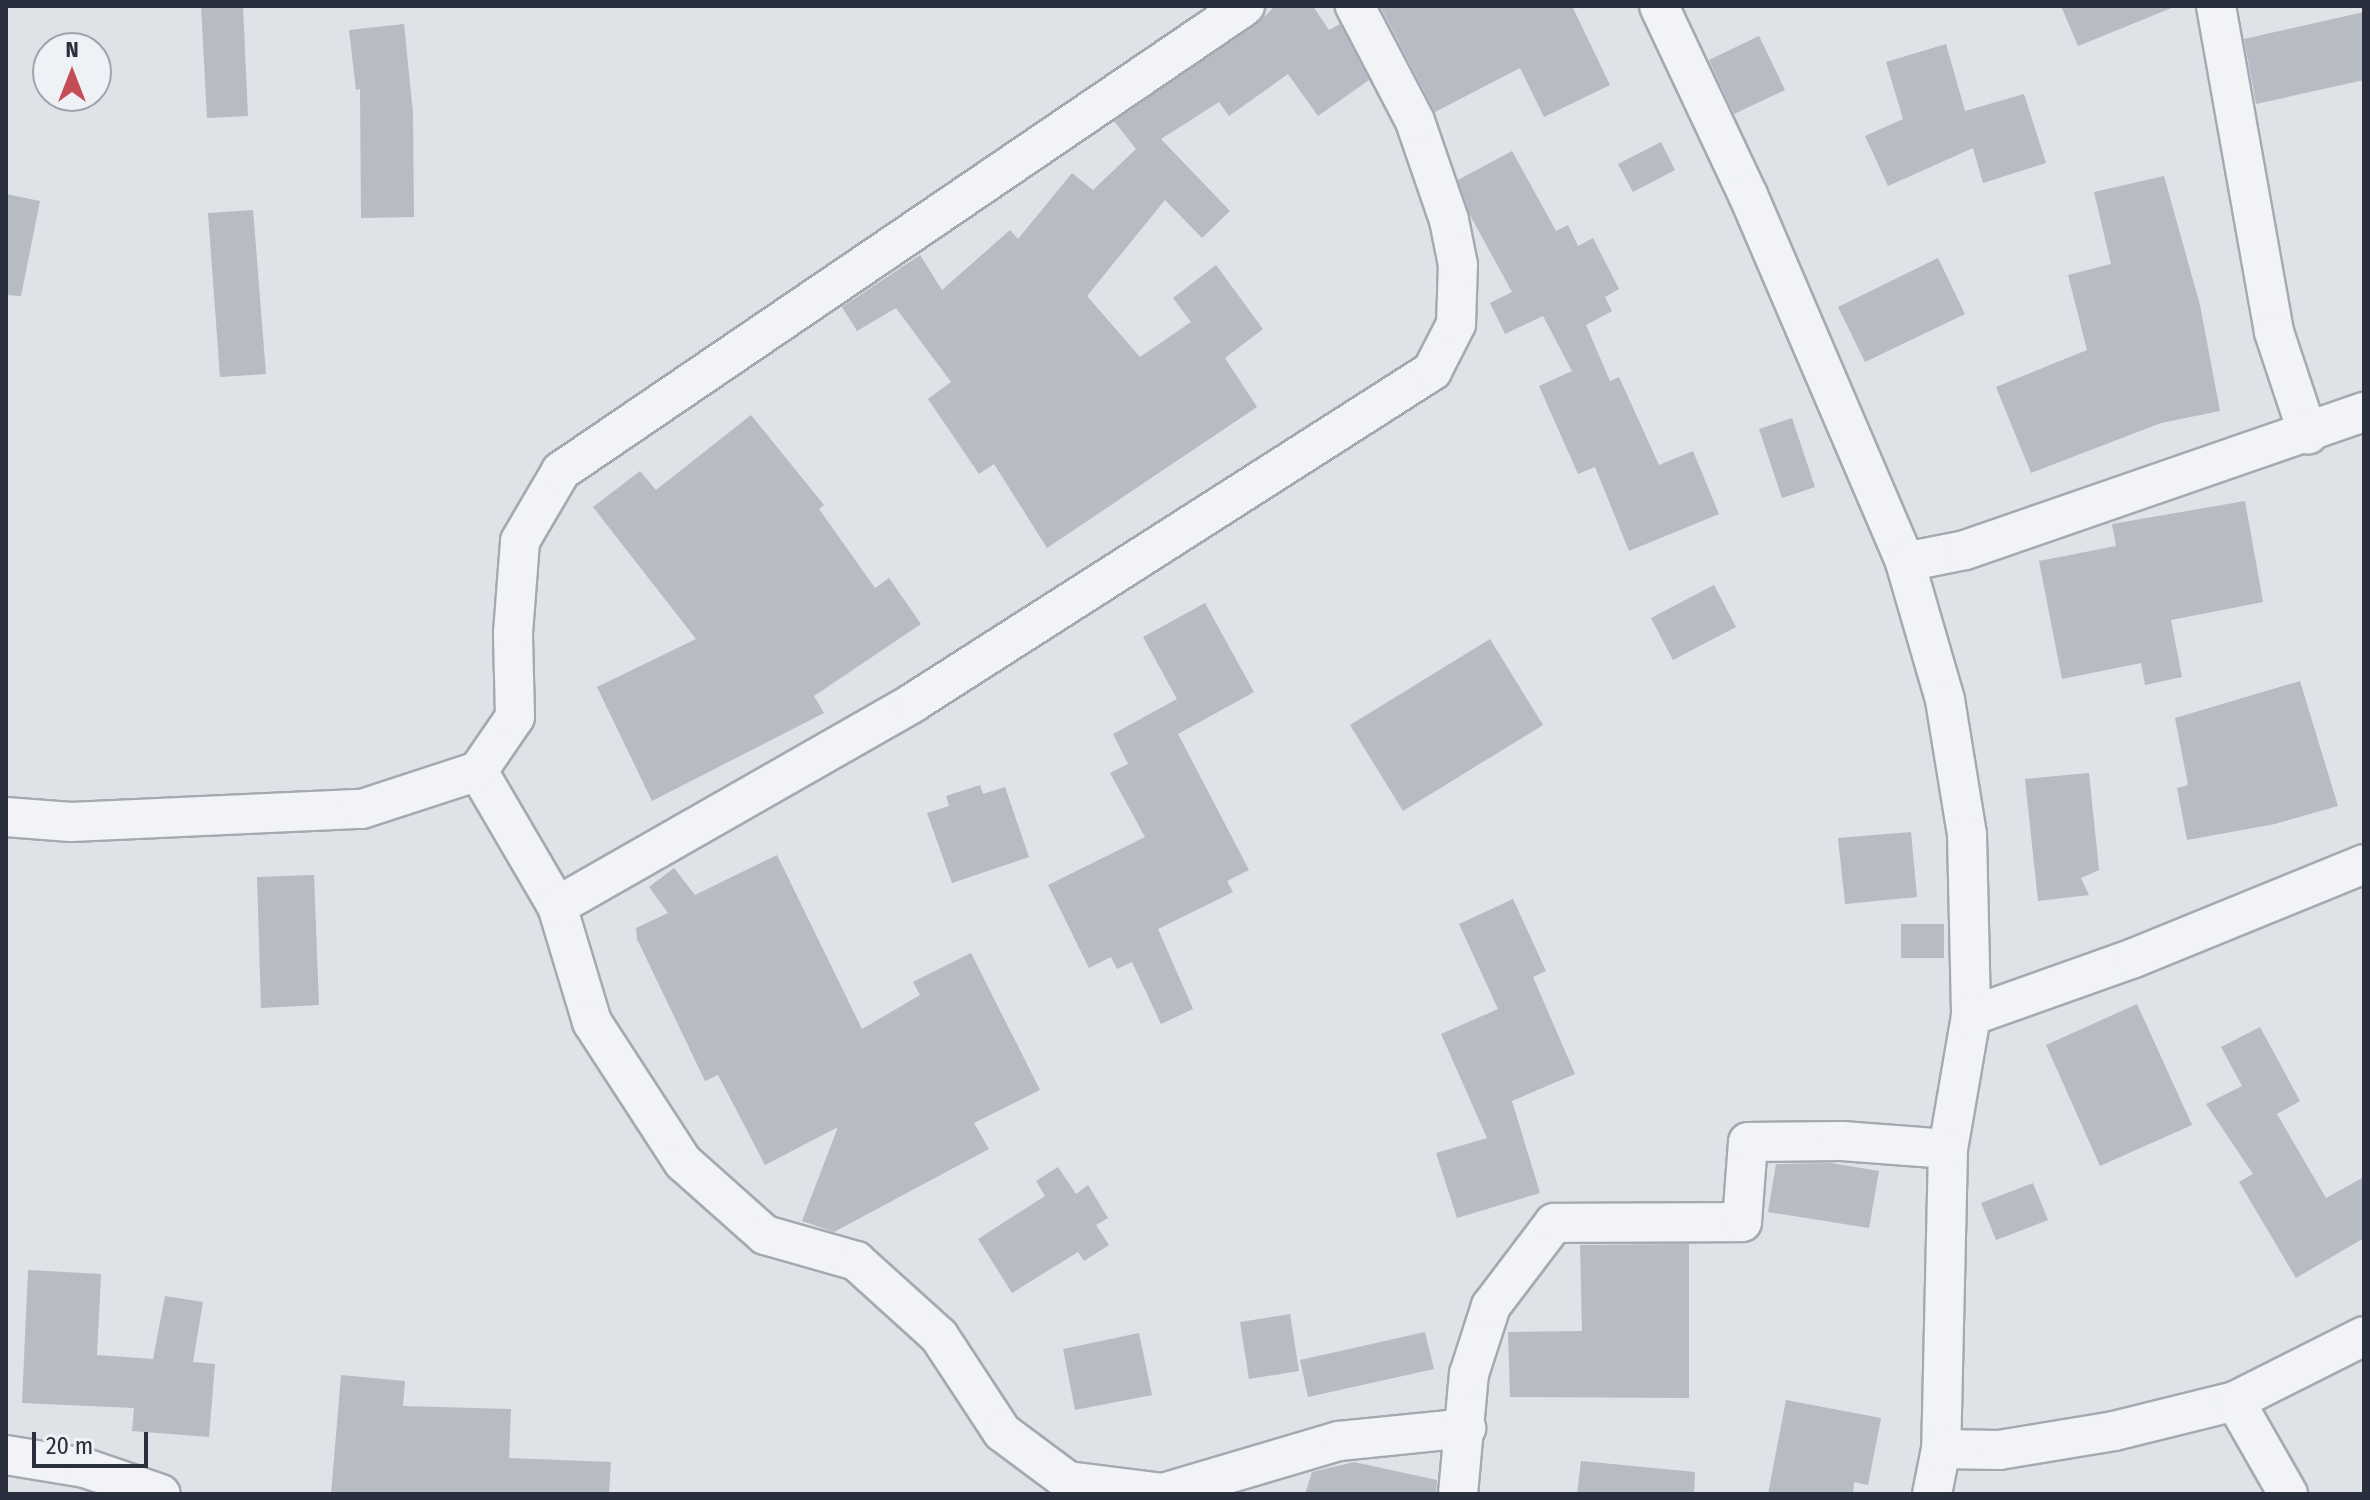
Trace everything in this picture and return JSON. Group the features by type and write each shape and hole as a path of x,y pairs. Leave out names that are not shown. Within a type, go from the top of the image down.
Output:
{"street":[{"path":"6,817 115,821 362,809 478,771 515,717 513,633 520,541 561,471 1245,6"},
{"path":"557,906 914,702 1432,371 1456,324 1458,265 1449,220 1415,121 1355,6"},
{"path":"1659,6 1748,195 1905,562 1945,700 1967,835 1971,1016 1948,1149 1941,1449 1932,1494"},
{"path":"2216,6 2274,332 2308,434"},
{"path":"1905,562 1965,550 2308,434 2364,412"},
{"path":"478,771 557,906 592,1022 683,1162 765,1235 856,1261 939,1336 1002,1432 1068,1481 1162,1494 1339,1441 1466,1428"},
{"path":"1971,1016 2134,958 2364,864"},
{"path":"1458,1494 1469,1374 1491,1306 1554,1223 1742,1222 1748,1142 1842,1141 1948,1149"},
{"path":"1941,1449 1999,1450 2114,1431 2235,1401 2364,1336"},
{"path":"2235,1401 2288,1494"},
{"path":"6,1455 85,1468 161,1494"}],"building":[{"path":"201,6 243,6 248,116 207,118"},
{"path":"1275,6 1313,6 1329,30 1340,24 1369,80 1318,116 1288,74 1229,116 1219,102 1161,139 1230,211 1202,238 1165,200 1087,296 1140,357 1191,322 1173,298 1216,265 1263,329 1225,358 1257,407 1047,548 994,464 979,474 928,399 951,382 896,308 857,331 842,307 920,255 942,290 1010,230 1018,239 1072,173 1093,190 1136,149 1114,121 1257,24"},
{"path":"1380,6 1572,6 1610,85 1544,117 1520,68 1435,112"},
{"path":"2061,6 2174,6 2174,7 2078,46"},
{"path":"2364,12 2364,80 2256,104 2244,39"},
{"path":"404,24 413,113 414,217 361,218 360,89 356,90 349,30"},
{"path":"1759,36 1785,90 1734,114 1709,60"},
{"path":"1946,44 1965,111 2024,94 2046,163 1983,183 1973,148 1888,186 1865,136 1903,119 1886,62"},
{"path":"1661,142 1675,170 1633,192 1618,164"},
{"path":"1512,151 1556,231 1568,225 1578,246 1593,238 1619,289 1605,297 1612,311 1586,325 1610,381 1619,377 1659,465 1693,451 1719,514 1629,551 1595,467 1578,474 1539,386 1572,371 1543,316 1505,334 1490,303 1512,292 1470,215 1458,180"},
{"path":"2164,176 2200,305 2220,411 2161,423 2031,473 1996,387 2087,350 2068,275 2111,264 2094,192"},
{"path":"6,194 40,201 21,296 6,295"},
{"path":"253,210 266,374 220,377 208,213"},
{"path":"1938,258 1965,314 1865,362 1838,307"},
{"path":"751,415 824,505 819,509 875,588 889,578 921,624 814,696 824,713 652,801 597,687 696,639 593,507 640,471 656,490"},
{"path":"1792,418 1815,487 1782,498 1759,429"},
{"path":"2245,501 2263,602 2171,620 2182,677 2145,685 2141,663 2062,679 2039,561 2116,546 2112,524"},
{"path":"1714,585 1736,627 1673,660 1651,618"},
{"path":"1205,603 1254,692 1178,734 1249,870 1227,881 1233,892 1158,929 1193,1009 1161,1024 1132,962 1117,969 1111,957 1089,968 1048,885 1145,837 1110,773 1128,764 1113,734 1177,699 1143,637"},
{"path":"1490,639 1543,725 1403,811 1350,725"},
{"path":"2300,681 2338,806 2275,824 2187,840 2177,788 2188,785 2175,718"},
{"path":"2089,773 2099,870 2081,878 2089,895 2038,901 2025,779"},
{"path":"980,785 983,794 1005,787 1029,857 952,883 927,813 949,806 946,796"},
{"path":"1911,832 1917,897 1845,904 1838,838"},
{"path":"777,855 862,1029 920,995 913,982 971,953 1040,1090 974,1123 989,1149 834,1232 802,1221 838,1127 765,1165 718,1075 705,1081 637,939 636,928 668,913 649,887 674,868 695,895"},
{"path":"314,875 319,1005 261,1008 257,877"},
{"path":"1513,899 1546,971 1533,977 1575,1074 1512,1101 1540,1193 1457,1218 1436,1153 1487,1138 1441,1034 1498,1009 1459,924"},
{"path":"1901,924 1944,924 1944,958 1901,958"},
{"path":"2137,1004 2192,1125 2100,1166 2046,1045"},
{"path":"2260,1027 2300,1101 2277,1114 2326,1198 2364,1177 2364,1238 2296,1278 2239,1182 2253,1174 2206,1104 2242,1086 2221,1047"},
{"path":"1831,1163 1879,1171 1869,1228 1768,1212 1776,1164"},
{"path":"1058,1167 1076,1194 1088,1185 1108,1218 1096,1225 1109,1245 1084,1261 1078,1252 1012,1293 978,1239 1045,1196 1036,1181"},
{"path":"2033,1183 2048,1220 1996,1240 1981,1203"},
{"path":"1689,1244 1689,1398 1510,1397 1508,1332 1582,1331 1580,1245"},
{"path":"28,1270 101,1274 97,1355 153,1359 165,1296 203,1302 193,1362 215,1364 209,1437 132,1431 134,1408 22,1403"},
{"path":"1290,1314 1299,1371 1249,1379 1240,1322"},
{"path":"1425,1332 1434,1369 1308,1397 1300,1360"},
{"path":"1139,1333 1152,1395 1075,1410 1063,1349"},
{"path":"341,1375 405,1381 403,1406 511,1409 509,1458 611,1462 609,1494 331,1494"},
{"path":"1786,1400 1881,1418 1868,1485 1854,1482 1853,1494 1768,1494"},
{"path":"1581,1461 1695,1472 1694,1494 1577,1494"},
{"path":"1354,1462 1437,1480 1436,1494 1305,1494 1312,1472"}]}
